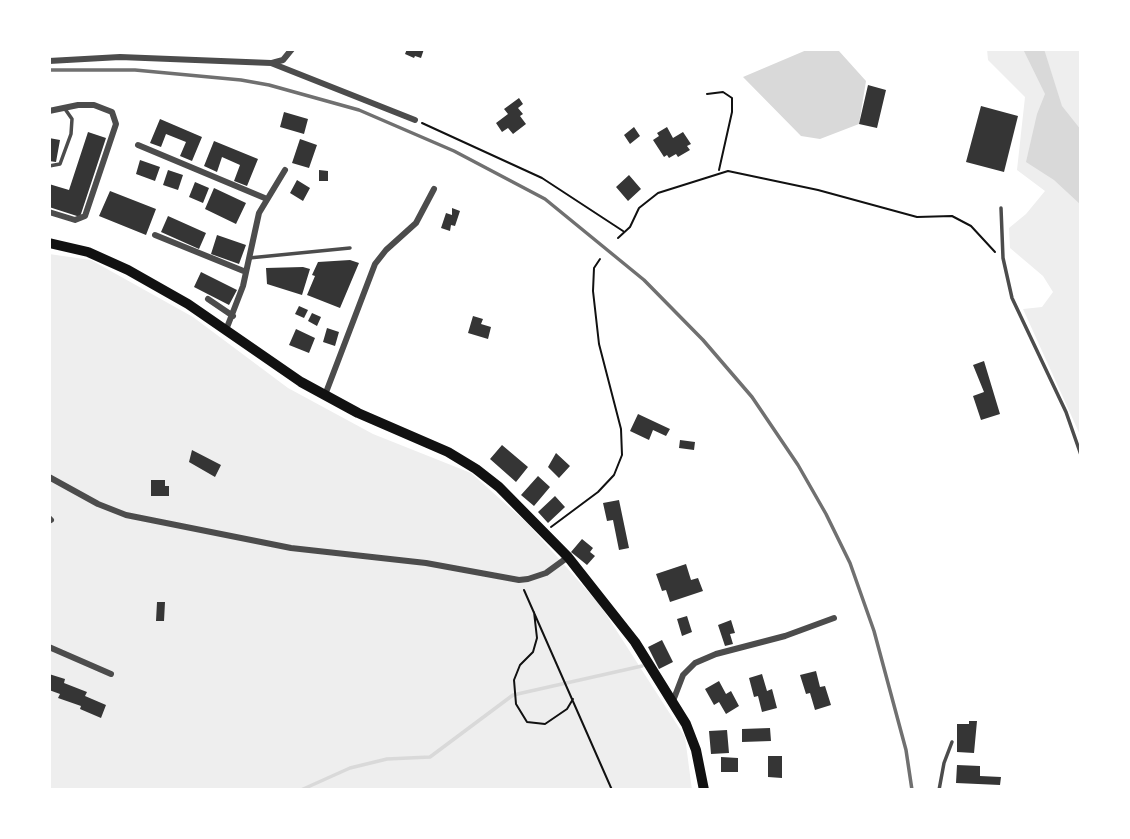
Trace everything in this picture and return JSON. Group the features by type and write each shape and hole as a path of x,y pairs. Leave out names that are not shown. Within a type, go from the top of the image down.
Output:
{"main road":[{"path":"49,243 88,252 121,265 188,304 301,382 476,468 544,531 625,627 673,701 694,742 704,790"}],"street":[{"path":"49,61 120,57 271,63 283,60 292,49"},
{"path":"271,63 415,120"},
{"path":"49,111 90,105 106,109 115,117 116,127 85,216 75,220 49,212"},
{"path":"138,145 267,199"},
{"path":"226,330 246,272 256,222 285,170"},
{"path":"325,395 375,264 386,250 416,223 434,189"},
{"path":"155,235 246,272"},
{"path":"208,299 233,316"},
{"path":"49,477 108,509 164,524 291,548 426,563 519,580 539,576 568,557"},
{"path":"673,701 683,675 695,663 834,618"},
{"path":"49,647 111,674"}],"lane":[{"path":"49,166 60,164 71,134 72,119 64,108"},
{"path":"1001,208 1004,267 1015,308 1062,403 1081,455"},
{"path":"249,258 350,248"},
{"path":"939,790 944,763 952,742"}],"path":[{"path":"707,94 723,92 732,98 732,112 719,172"},
{"path":"415,120 542,178 624,232"},
{"path":"618,238 630,227 639,208 658,193 727,171 759,176 916,217 952,216 971,226 994,251 1004,267"},
{"path":"544,531 598,492 614,474 622,455 621,429 599,344 593,292 594,268 600,259"},
{"path":"519,580 612,790"},
{"path":"533,607 537,638 533,652 520,665 514,680 516,704 527,722 545,724 567,709 573,699"}],"shaded area":[{"path":"809,49 839,51 866,81 859,124 820,139 801,136 743,77"},
{"path":"987,49 1081,49 1081,437 1023,309 1042,307 1053,292 1043,276 1010,248 1009,228 1026,214 1045,191 1017,170 1025,97 988,60"},
{"path":"1023,49 1044,49 1062,106 1081,130 1081,205 1054,180 1026,162 1037,114 1045,94"},
{"path":"49,254 91,260 193,317 288,388 373,434 471,473 527,523 600,605 685,737 692,790 49,790"}],"building":[{"path":"407,49 424,49 421,58 414,58 405,54"},
{"path":"868,85 886,90 877,128 859,124"},
{"path":"519,98 523,104 518,108 523,114 520,116 526,124 513,134 508,128 502,132 496,123 508,114 504,109"},
{"path":"981,106 1018,116 1004,172 966,162"},
{"path":"284,112 308,119 304,134 280,127"},
{"path":"160,119 202,137 192,161 180,156 186,142 166,134 161,147 150,143"},
{"path":"634,127 640,136 630,144 624,135"},
{"path":"667,127 673,138 683,132 691,144 687,146 690,150 678,157 676,154 669,158 667,155 664,157 653,140 659,136 657,133"},
{"path":"88,132 106,138 80,217 49,207 49,184 69,190"},
{"path":"49,138 60,140 56,162 49,161"},
{"path":"300,139 317,145 309,168 292,163"},
{"path":"214,141 258,159 247,186 234,181 240,165 222,157 217,172 204,166"},
{"path":"140,160 160,167 155,181 136,174"},
{"path":"168,170 183,175 178,190 163,185"},
{"path":"319,170 328,171 328,181 319,181"},
{"path":"629,175 641,189 628,201 616,187"},
{"path":"297,180 310,188 303,201 290,193"},
{"path":"195,182 209,188 203,203 189,197"},
{"path":"214,188 246,203 236,224 205,209"},
{"path":"110,191 156,209 146,235 99,216"},
{"path":"452,208 460,211 455,226 451,225 450,231 441,228 446,213 452,215"},
{"path":"168,216 206,233 199,249 161,232"},
{"path":"217,235 246,245 239,264 211,254"},
{"path":"350,260 359,263 340,308 307,295 318,262"},
{"path":"266,268 310,269 302,295 267,284"},
{"path":"201,272 237,290 229,305 194,287"},
{"path":"299,306 308,310 304,318 295,314"},
{"path":"312,313 321,317 317,326 308,321"},
{"path":"473,316 483,319 481,324 491,327 488,339 468,333"},
{"path":"327,328 339,332 335,346 323,342"},
{"path":"296,329 315,338 309,353 289,345"},
{"path":"984,361 1000,414 981,420 973,396 984,392 973,365"},
{"path":"638,414 670,429 666,436 653,430 649,440 630,431"},
{"path":"680,440 695,442 694,450 679,448"},
{"path":"502,445 528,467 516,482 490,459"},
{"path":"192,450 221,465 215,477 189,462"},
{"path":"556,453 570,466 559,478 548,467"},
{"path":"538,476 550,487 534,506 521,495"},
{"path":"151,480 165,480 165,486 169,486 169,496 151,496"},
{"path":"555,496 565,507 548,523 538,512"},
{"path":"619,500 629,548 619,550 613,520 607,521 603,503"},
{"path":"582,539 593,548 590,552 595,556 587,565 571,552"},
{"path":"686,564 691,580 698,578 703,591 670,602 666,590 662,591 656,574"},
{"path":"157,602 165,602 164,621 156,621"},
{"path":"687,616 692,632 682,636 677,619"},
{"path":"731,620 735,633 730,634 733,644 725,646 718,625"},
{"path":"662,640 673,662 659,669 648,647"},
{"path":"816,671 820,687 825,686 831,705 815,710 810,693 806,694 800,675"},
{"path":"49,674 65,679 64,683 87,692 85,696 106,705 101,718 80,709 81,706 58,698 60,694 49,690"},
{"path":"762,674 767,691 772,689 777,708 762,712 758,696 754,697 749,678"},
{"path":"719,681 726,694 731,691 739,706 726,714 719,702 714,705 705,689"},
{"path":"969,721 977,721 974,753 957,752 957,724 969,724"},
{"path":"770,728 771,741 742,742 742,729"},
{"path":"727,730 729,753 711,754 709,731"},
{"path":"768,756 782,756 782,778 768,777"},
{"path":"721,757 738,758 738,772 721,772"},
{"path":"957,765 980,766 980,776 1001,777 1000,785 956,783"}],"waterway":[{"path":"301,790 350,768 387,759 430,757 513,695 642,666"}],"railway":[{"path":"49,70 135,70 241,80 359,110 454,151 545,199 644,280 703,340 752,397 798,465 826,514 850,563 874,631 906,750 912,790"}]}
